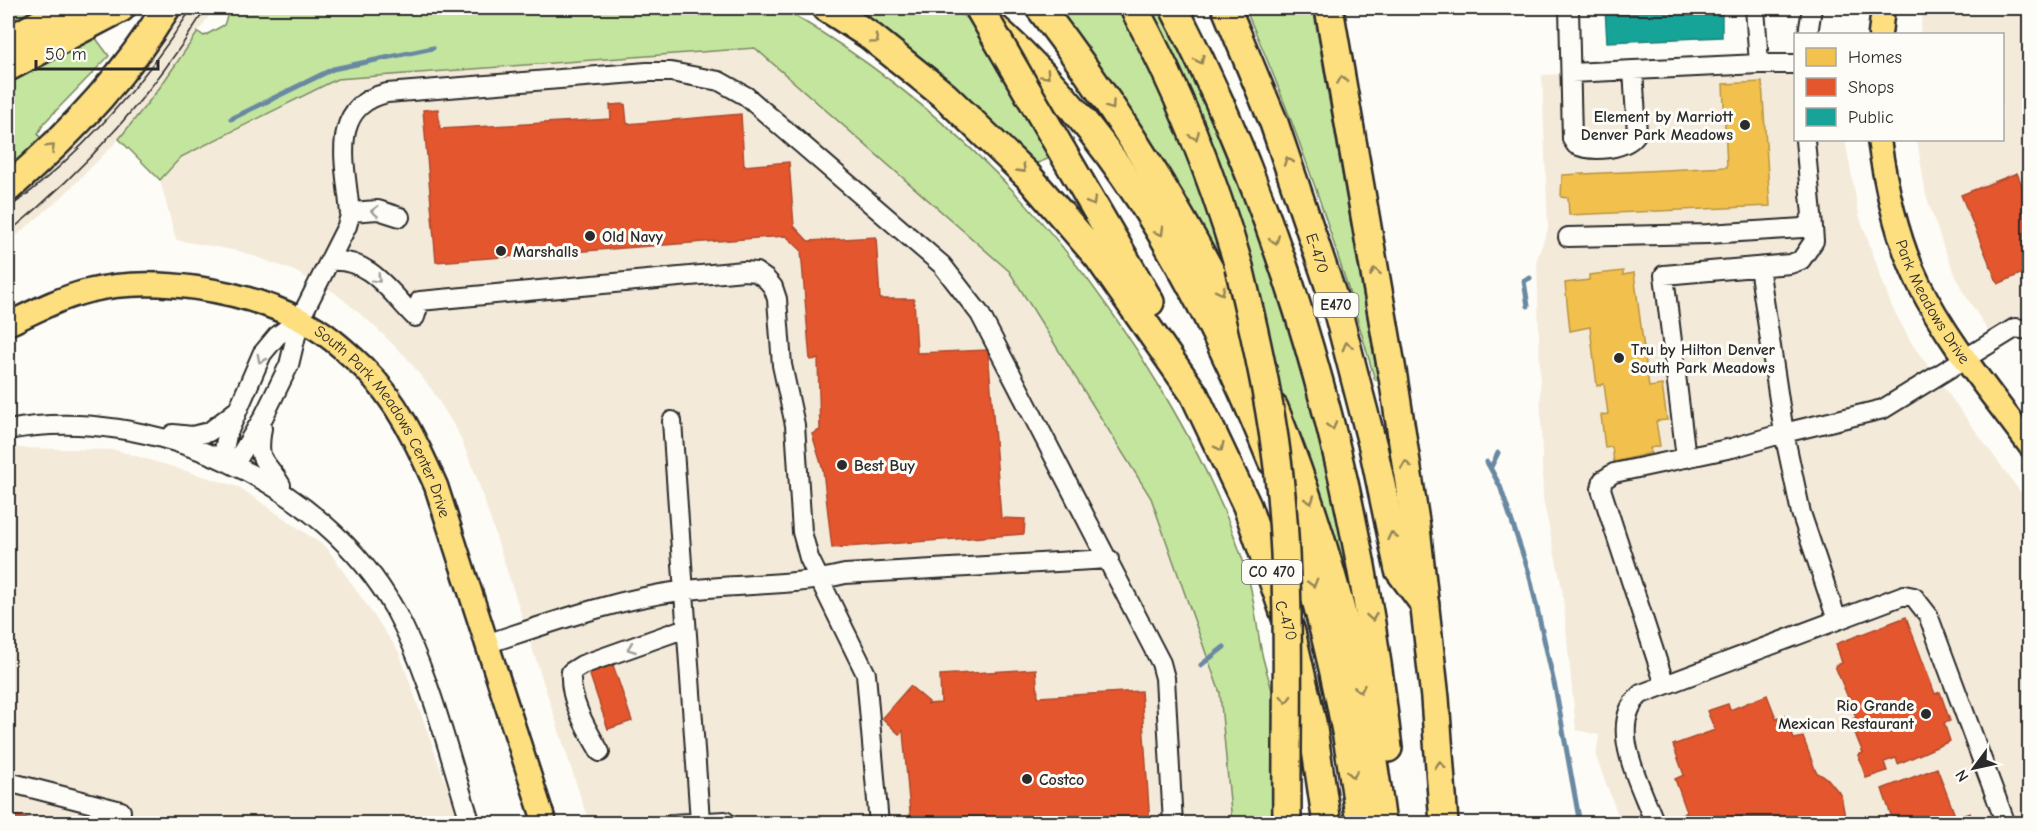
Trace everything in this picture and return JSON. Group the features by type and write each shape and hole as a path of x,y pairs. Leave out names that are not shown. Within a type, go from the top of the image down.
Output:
{"highway":[{"path":"8,41 68,8"},
{"path":"8,67 121,8"},
{"path":"8,188 51,149 103,94 130,61 166,8"},
{"path":"827,8 869,35 945,96 1028,176 1099,258 1194,394"},
{"path":"971,8 1032,60 1098,138 1169,247 1227,356 1273,462 1312,579 1342,707 1360,824"},
{"path":"979,8 1185,362 1194,394"},
{"path":"1040,8 1110,103 1161,182 1218,285 1267,390 1309,496 1339,599 1368,729 1382,824"},
{"path":"1134,8 1184,109 1215,190 1239,267 1261,361 1270,409 1282,519 1287,824"},
{"path":"1174,8 1248,170 1278,249 1320,378 1349,497 1366,581 1382,692 1395,824"},
{"name":"E-470","path":"1226,8 1274,123 1338,309 1373,447 1399,570 1425,606"},
{"path":"1331,11 1393,377 1425,606 1444,824"},
{"name":"C-470","path":"1194,394 1247,506 1291,632 1312,722 1328,824"}],"main road":[{"path":"1880,33 1883,8"},
{"name":"Park Meadows Drive","path":"1879,141 1883,170 1903,244 1918,283 1965,358 2030,446"},
{"name":"South Park Meadows Center Drive","path":"8,324 45,306 87,291 143,285 176,286 231,295 300,319 321,331 364,368 413,434 436,486 545,824"}],"street":[{"path":"1569,8 1572,140 1581,147 1623,146 1637,133 1633,70"},
{"path":"1755,8 1760,64"},
{"path":"1808,33 1812,8"},
{"path":"1571,73 1794,64"},
{"path":"227,462 239,457 263,418 289,365 300,319 347,226 350,212 344,140 346,126 351,114 370,97 387,93 647,72 671,72 719,81 763,109 955,279 980,314 1109,559 1163,670 1173,824"},
{"path":"1686,458 1664,275 1790,264 1800,260 1809,252 1814,241 1804,141"},
{"path":"350,212 378,210 400,217"},
{"path":"1568,237 1791,230 1808,224 1812,215"},
{"path":"329,261 352,261 364,267 415,316 420,301 744,271 756,272 774,287 782,365 795,425 802,532 809,558 866,674 879,824"},
{"path":"1759,267 1784,433 1801,513 1837,620"},
{"path":"227,462 224,450 262,354 277,336 300,319"},
{"path":"1665,685 1601,489 1603,480 1614,473 1686,458 1883,409 1913,393 2015,328 2030,330"},
{"path":"157,436 167,433 192,436 208,432 230,413 238,410"},
{"path":"263,418 258,448 263,463 288,497"},
{"path":"672,421 700,821"},
{"path":"8,430 48,426 116,428 175,441 227,462 273,485 341,540 365,567 395,610 424,675 471,824"},
{"path":"486,644 627,599 684,590 821,580 844,574 1109,559"},
{"path":"1655,824 1634,765 1625,729 1627,711 1631,703 1641,694 1904,595 1914,597 1923,605 2006,824"},
{"path":"600,752 584,725 570,684 571,672 582,665 686,628"},
{"path":"8,782 121,812 119,824"},
{"path":"672,824 700,821 724,821 725,824"}],"shaded area":[{"path":"180,8 214,8 175,67 119,139 63,196 8,243 8,200 164,33"},
{"path":"1923,8 2029,8 2029,310 1992,337 1962,290 1943,246 1926,195 1917,141 2004,141 2004,33 1920,33"},
{"path":"755,47 1009,271 1151,498 1220,693 1232,823 589,823 476,475 457,430 432,390 406,357 334,292 292,270 239,251 176,240 160,180 181,157 337,79"},
{"path":"1794,64 1794,141 1845,141 1859,215 1891,305 1912,344 2029,504 2029,823 1621,823 1596,757 1599,735 1576,730 1562,588 1543,499 1537,259 1548,229 1542,75"},
{"path":"15,448 116,450 239,487 327,548 399,652 460,823 8,823 8,450"}],"green space":[{"path":"8,8 40,8 8,26"},
{"path":"230,8 782,8 841,45 896,85 948,128 996,173 1042,222 1084,274 1124,330 1198,454 1229,523 1246,570 1262,654 1275,701 1278,750 1276,823 1232,823 1220,693 1151,498 1009,271 755,48 337,79 181,157 160,180 119,139 158,90 198,32 204,36 224,25"},
{"path":"849,8 953,8 986,34 1050,158 1035,164 951,83"},
{"path":"1050,8 1117,8 1125,23 1129,21 1184,137 1237,299"},
{"path":"1245,8 1313,8 1378,380 1375,380 1332,238 1300,145"},
{"path":"1152,9 1164,17 1200,92 1271,267 1310,389 1354,585 1346,586 1147,11"},
{"path":"95,37 109,56 44,123 38,134 44,145 8,175 8,84"}],"building: Homes":[{"name":"Element by Marriott Denver Park Meadows","path":"1762,82 1770,206 1569,215 1568,198 1561,197 1562,175 1727,167 1723,84"},
{"name":"Tru by Hilton Denver South Park Meadows","path":"1623,271 1623,275 1634,273 1649,387 1662,385 1667,420 1656,421 1660,446 1650,448 1651,453 1614,462 1612,447 1605,448 1601,415 1608,414 1604,384 1597,386 1590,327 1570,331 1565,283 1589,280 1589,275"}],"building: Shops":[{"path":"625,104 627,124 741,114 744,166 789,162 794,226 808,241 876,237 880,299 914,299 917,353 988,350 1001,518 1025,519 1024,534 832,548 823,470 812,434 820,430 818,359 810,360 801,250 786,236 436,262 423,110 438,109 440,129 611,119 610,105"},
{"path":"2017,173 2030,206 2030,265 2026,267 2027,271 1998,284 1961,195"},
{"path":"1906,617 1935,694 1940,692 1950,721 1944,723 1950,741 1898,764 1896,758 1884,762 1887,771 1866,778 1858,755 1863,753 1850,721 1856,717 1835,666 1842,663 1836,644"},
{"path":"611,659 632,721 608,729 587,666"},
{"name":"Costco","path":"1036,669 1038,697 1141,691 1150,824 911,824 903,731 899,734 882,718 910,686 929,702 927,704 941,703 940,675"},
{"path":"1767,695 1776,718 1785,715 1794,739 1803,737 1816,772 1828,779 1841,795 1845,817 1843,824 1678,824 1676,816 1687,812 1675,779 1684,775 1673,745 1715,730 1707,711 1728,704 1730,710"},
{"path":"1937,768 1956,818 1970,813 1973,822 1982,819 1983,824 1894,824 1882,789"},
{"path":"8,814 44,822 44,824 8,824"}],"building: Public":[{"path":"1605,8 1722,8 1722,37 1607,42"}],"waterway":[{"path":"231,119 333,69 433,48"},
{"path":"1528,306 1524,281 1530,278"},
{"path":"1491,467 1498,453"},
{"path":"1487,462 1500,486 1529,573 1556,692 1580,824"},
{"path":"1201,665 1224,647"}],"tram line":[{"path":"8,209 61,165 109,117 153,64 192,8"},
{"path":"8,233 64,183 116,129 164,70 206,8"}],"place":[{"name":"Element by Marriott Denver Park Meadows","path":"1745,125"},
{"name":"Old Navy","path":"590,236"},
{"name":"Marshalls","path":"501,251"},
{"name":"Tru by Hilton Denver South Park Meadows","path":"1619,358"},
{"name":"Best Buy","path":"842,465"},
{"name":"Rio Grande Mexican Restaurant","path":"1926,714"},
{"name":"Costco","path":"1027,779"}]}
